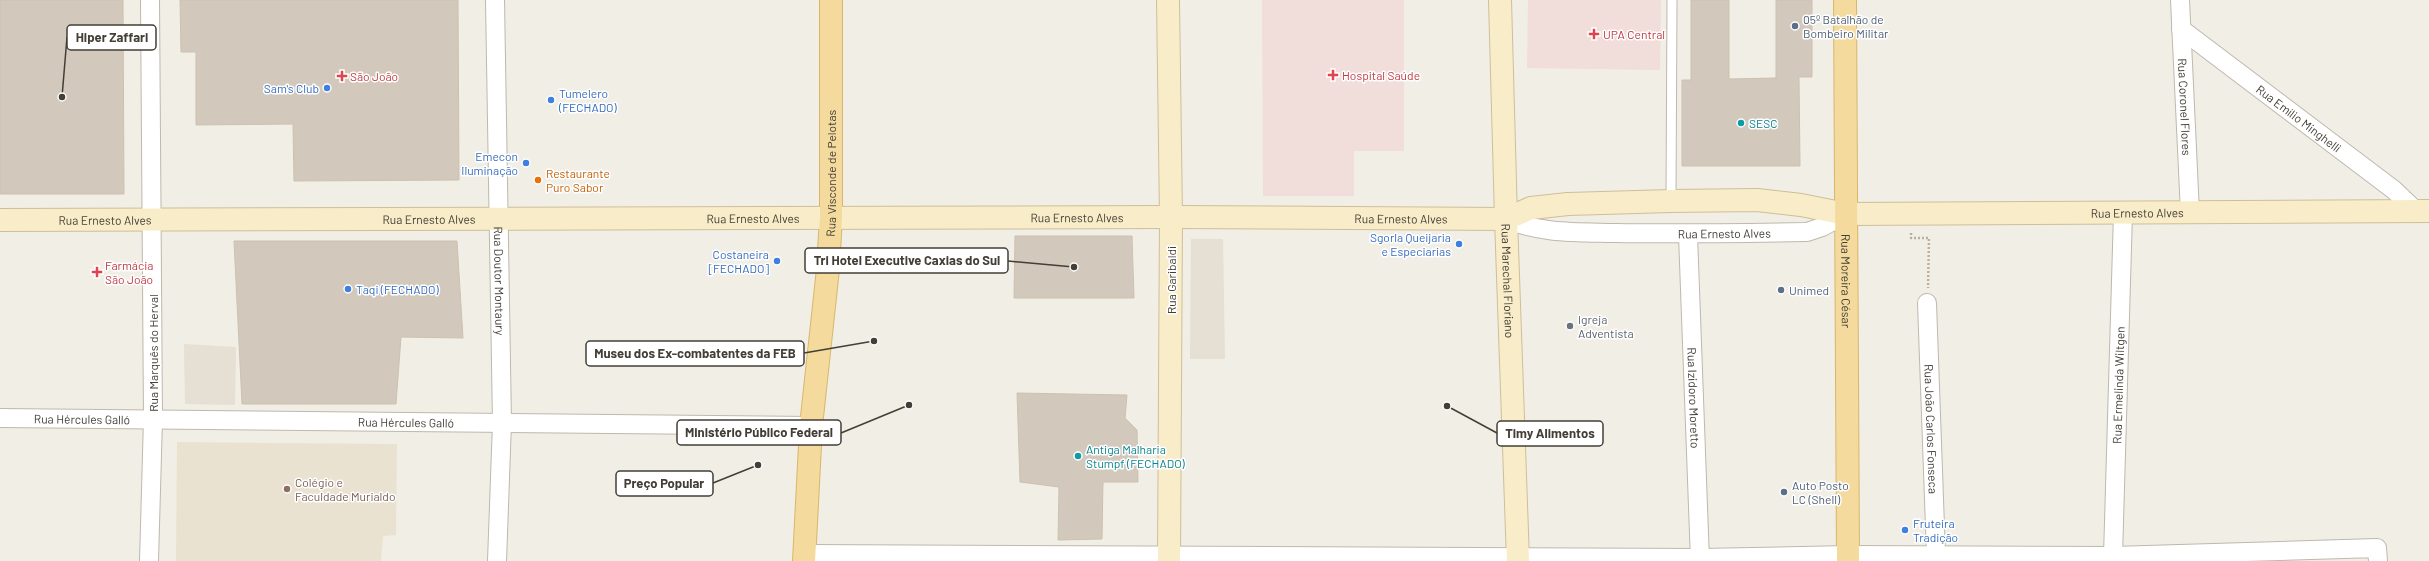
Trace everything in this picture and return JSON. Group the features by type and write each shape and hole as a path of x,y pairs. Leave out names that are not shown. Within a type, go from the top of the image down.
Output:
{"main road":[{"name":"Rua Visconde de Pelotas","path":"804,558 811,426 827,284 831,218 831,0"},
{"name":"Rua Moreira César","path":"1845,0 1848,558"}],"street":[{"name":"Rua Marquês do Herval","path":"149,561 153,419 150,0"},
{"name":"Rua Doutor Montaury","path":"495,0 502,423 497,561"},
{"name":"Rua Garibaldi","path":"1168,0 1171,217 1170,558"},
{"name":"Rua Marechal Floriano","path":"1500,0 1518,559"},
{"name":"Rua Coronel Flores","path":"2180,0 2190,213"},
{"name":"Rua Emílio Minghelli","path":"2181,29 2422,211"},
{"name":"Rua Ernesto Alves","path":"0,220 1171,217 1506,219 1531,208 1553,205 1757,200 1801,205 1846,214 2422,211"},
{"name":"Rua Ermelinda Wiltgen","path":"2113,556 2123,213"},
{"name":"Rua Ernesto Alves","path":"1506,219 1521,226 1550,231 1688,235 1807,232 1822,227 1846,214"},
{"name":"Rua Izidoro Moretto","path":"1688,235 1700,560"},
{"name":"Rua João Carlos Fonseca","path":"1927,303 1936,555"},
{"name":"Rua Hércules Galló","path":"0,418 811,426"},
{"path":"804,558 1700,560 1936,555 2113,556 2377,554"}],"lane":[{"path":"1671,201 1672,0"}],"path":[{"path":"1911,214 1911,238 1929,238 1927,303"}],"shaded area":[{"name":"Hospital Saúde","path":"1262,0 1404,0 1404,151 1354,151 1354,196 1263,196"},
{"name":"UPA Central","path":"1528,0 1661,0 1660,70 1527,68"},
{"path":"1191,239 1223,239 1225,359 1190,359"},
{"path":"184,344 236,347 235,405 185,404"},
{"name":"Colégio e Faculdade Murialdo","path":"177,442 397,444 396,535 383,536 381,561 176,561"}],"building":[{"path":"0,0 123,0 124,194 0,194"},
{"name":"Sam's Club","path":"180,0 458,0 459,180 294,181 293,124 196,125 196,52 181,52"},
{"name":"SESC","path":"1691,0 1729,0 1729,79 1776,78 1776,0 1812,0 1812,77 1799,77 1800,166 1682,166 1682,80 1691,80"},
{"path":"1015,236 1132,236 1134,298 1014,298"},
{"name":"Taqi (FECHADO)","path":"234,241 457,241 463,338 401,337 396,404 242,404"},
{"name":"Antiga Malharia Stumpf (FECHADO)","path":"1017,393 1127,395 1125,418 1137,430 1138,482 1103,482 1102,539 1058,540 1059,487 1020,482"}],"place":[{"name":"05º Batalhão de Bombeiro Militar","path":"1795,26"},
{"name":"UPA Central","path":"1594,34"},
{"name":"Hospital Saúde","path":"1333,75"},
{"name":"São João","path":"342,76"},
{"name":"Sam's Club","path":"327,88"},
{"name":"Hiper Zaffari","path":"62,97"},
{"name":"Tumelero (FECHADO)","path":"551,100"},
{"name":"SESC","path":"1741,123"},
{"name":"Emecon Iluminação","path":"526,163"},
{"name":"Restaurante Puro Sabor","path":"538,180"},
{"name":"Sgorla Queijaria e Especiarias","path":"1459,244"},
{"name":"Costaneira [FECHADO]","path":"777,261"},
{"name":"Tri Hotel Executive Caxias do Sul","path":"1074,267"},
{"name":"Farmácia São João","path":"97,272"},
{"name":"Taqi (FECHADO)","path":"348,289"},
{"name":"Unimed","path":"1781,290"},
{"name":"Igreja Adventista","path":"1570,326"},
{"name":"Museu dos Ex-combatentes da FEB","path":"874,341"},
{"name":"Ministério Público Federal","path":"909,405"},
{"name":"Timy Alimentos","path":"1447,406"},
{"name":"Antiga Malharia Stumpf (FECHADO)","path":"1078,456"},
{"name":"Preço Popular","path":"758,465"},
{"name":"Colégio e Faculdade Murialdo","path":"287,489"},
{"name":"Auto Posto LC (Shell)","path":"1784,492"},
{"name":"Fruteira Tradição","path":"1905,530"}]}
